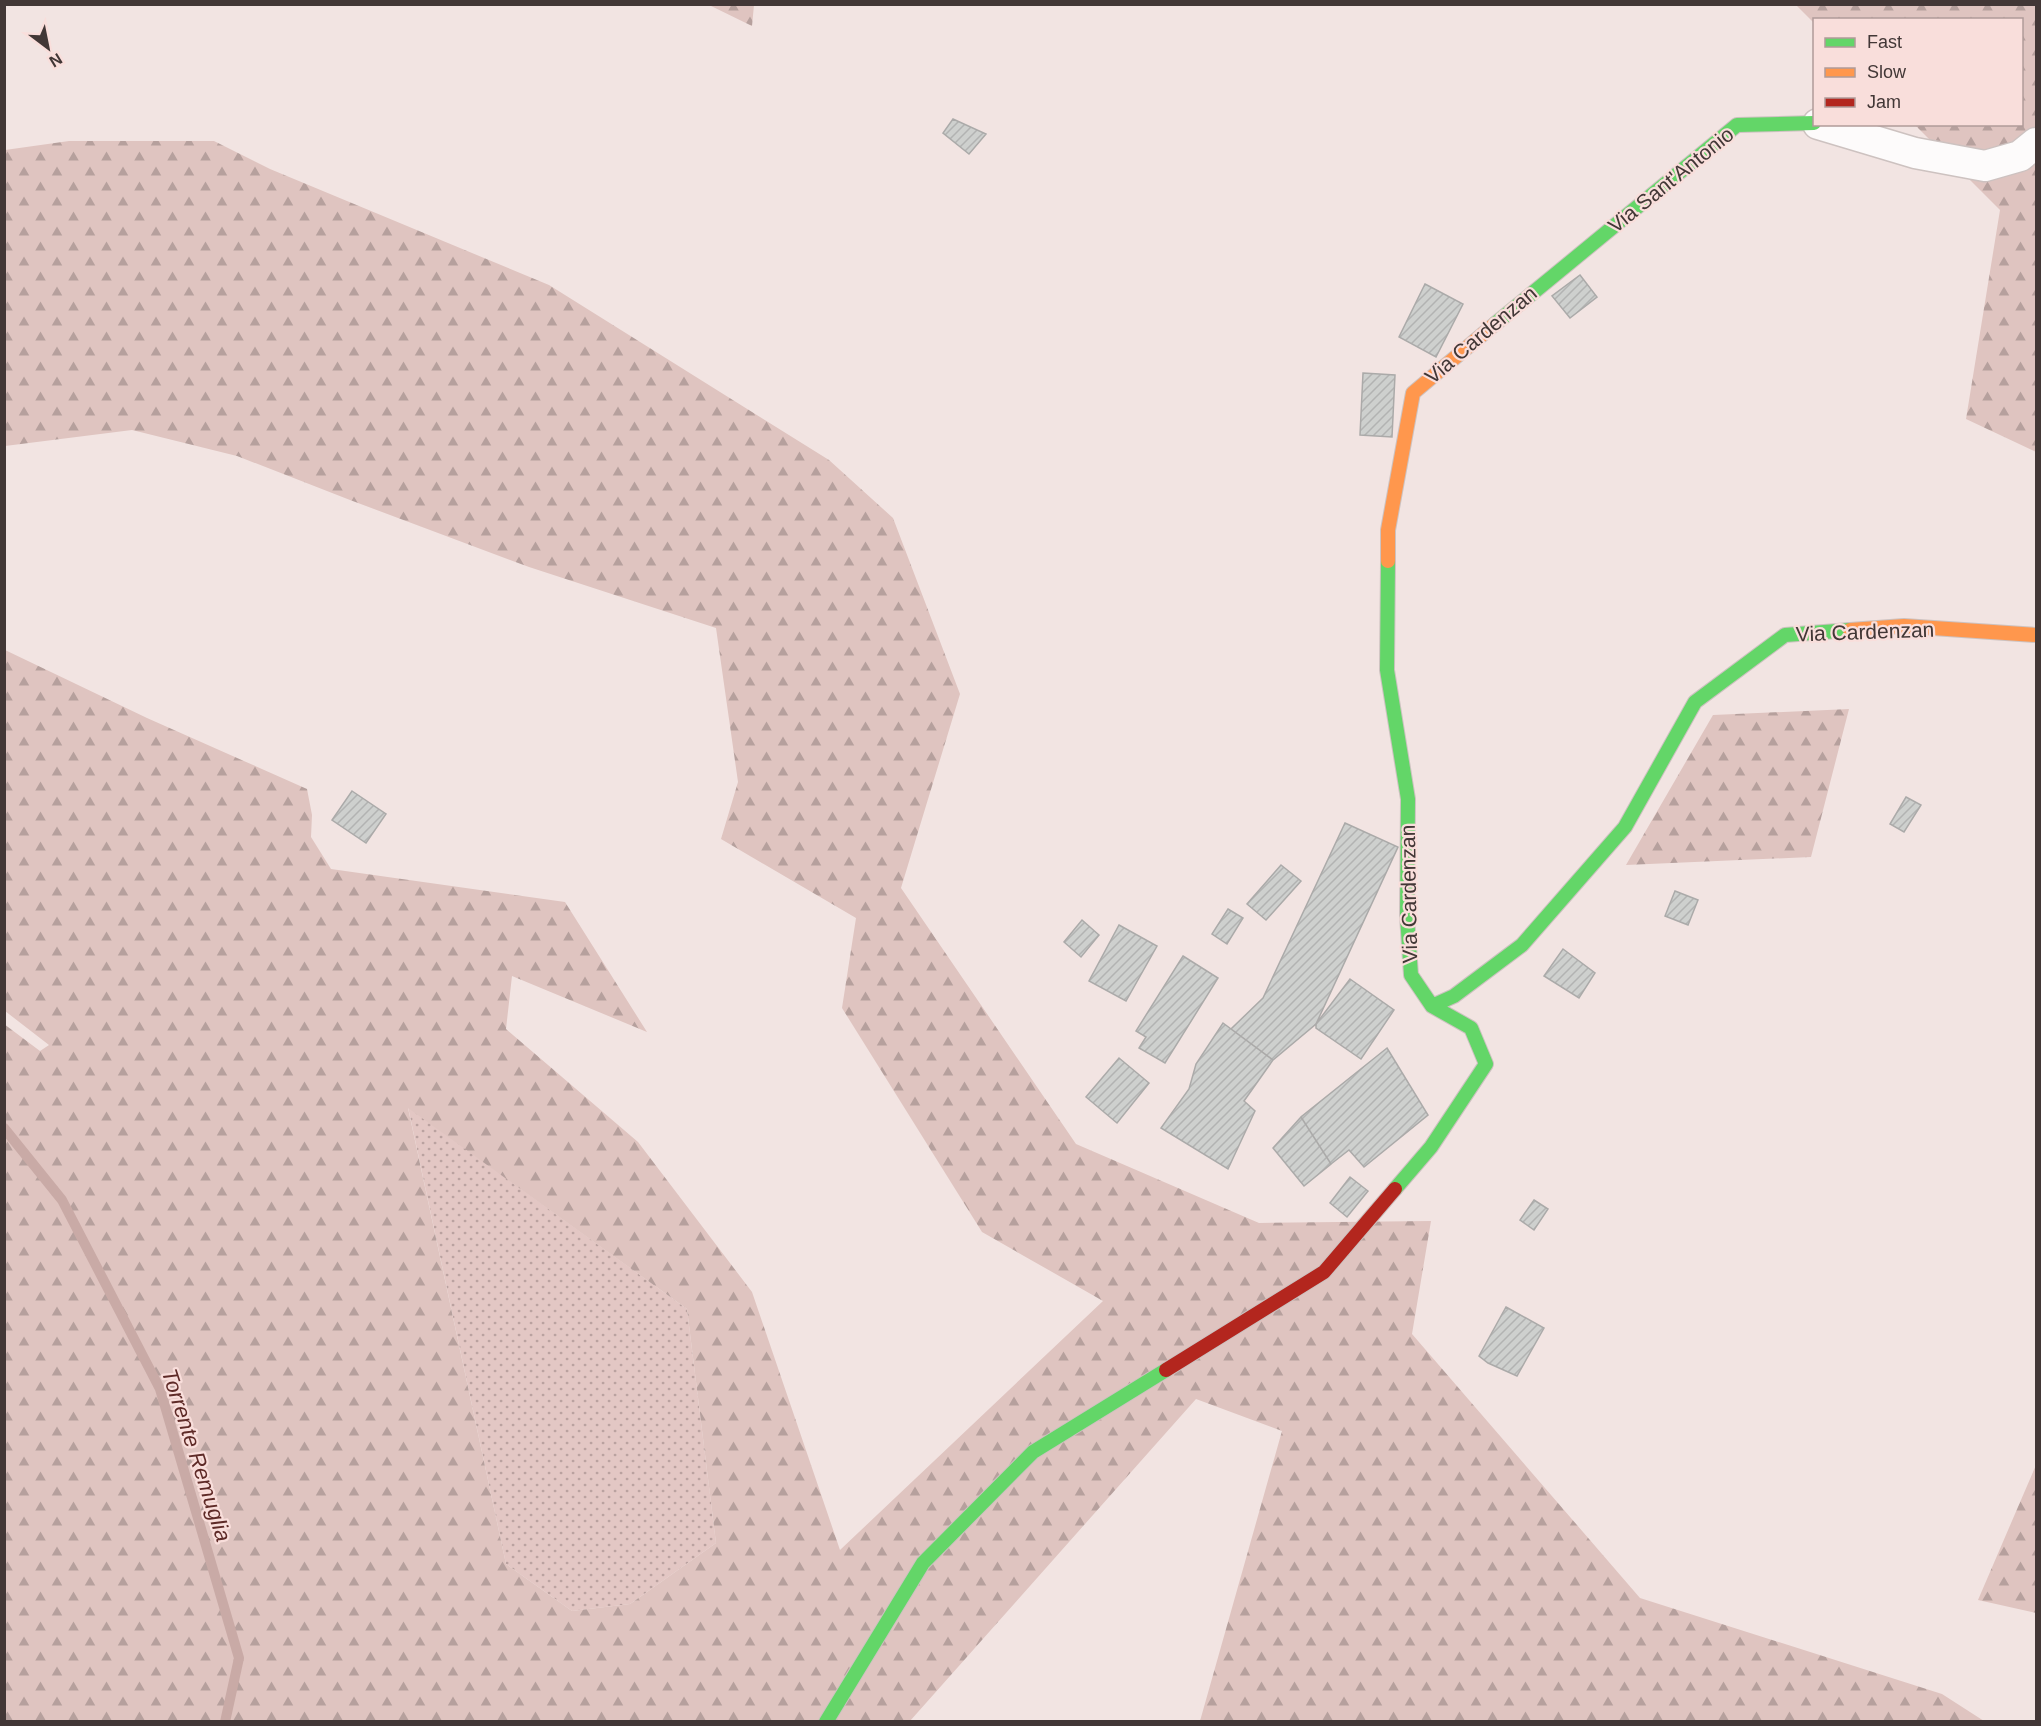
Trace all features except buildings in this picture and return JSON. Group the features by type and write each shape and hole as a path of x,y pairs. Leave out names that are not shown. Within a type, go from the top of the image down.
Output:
{"street":[{"name":"Via Sant'Antonio","path":"1544,282 1737,125 1813,123"},
{"name":"Via Sant'Antonio","path":"1823,126 1915,153 1985,166 2020,156 2037,143"},
{"name":"Via Cardenzan","path":"1544,282 1413,393 1388,530 1387,670 1408,800 1407,916 1411,975 1432,1006 1454,996 1522,945 1625,827 1695,702 1785,635 1904,626 2037,635"},
{"path":"826,1722 923,1563 1033,1452 1324,1272 1431,1147 1486,1064 1471,1028 1432,1006"}],"shaded area":[{"path":"408,1107 687,1309 716,1543 630,1604 572,1611 506,1564"}],"green space":[{"path":"709,5 754,5 752,26"},
{"path":"1796,5 2036,5 2036,452 1966,419 2000,210 1916,126 2023,126 2023,18 1813,18 1813,22"},
{"path":"69,141 214,141 270,169 549,285 829,460 893,518 960,694 901,888 1076,1144 1259,1223 1431,1221 1412,1334 1640,1598 1942,1694 1984,1721 1200,1721 1282,1431 1196,1399 910,1721 5,1721 4,1024 40,1051 49,1045 5,1011 5,650 147,718 307,789 312,815 311,837 331,869 565,902 647,1032 512,976 506,1029 638,1142 752,1292 840,1550 1103,1301 982,1232 842,1008 856,918 721,839 738,782 716,628 529,567 237,456 132,430 5,446 5,150","holes":["408,1108 687,1309 716,1543 630,1604 572,1611 506,1564"]},
{"path":"1849,709 1811,857 1626,865 1713,715"},
{"path":"2036,1465 2036,1613 1978,1600"}],"waterway":[{"name":"Torrente Remuglia","path":"4,1128 62,1200 160,1389 239,1658 225,1722"}],"traffic: fast":[{"path":"1495,324 1737,125 1813,123"},
{"path":"1388,561 1387,670 1408,799 1407,916 1411,975 1432,1006 1471,1028 1486,1064 1431,1147 1395,1189"},
{"path":"1432,1006 1454,996 1522,945 1625,827 1695,702 1785,635 1850,630"},
{"path":"826,1722 923,1563 1033,1452 1166,1370"}],"traffic: slow":[{"path":"1388,561 1388,530 1413,393 1495,324"},
{"path":"1850,630 1904,626 2036,635"}],"traffic: jam":[{"path":"1166,1370 1324,1272 1395,1189"}]}
